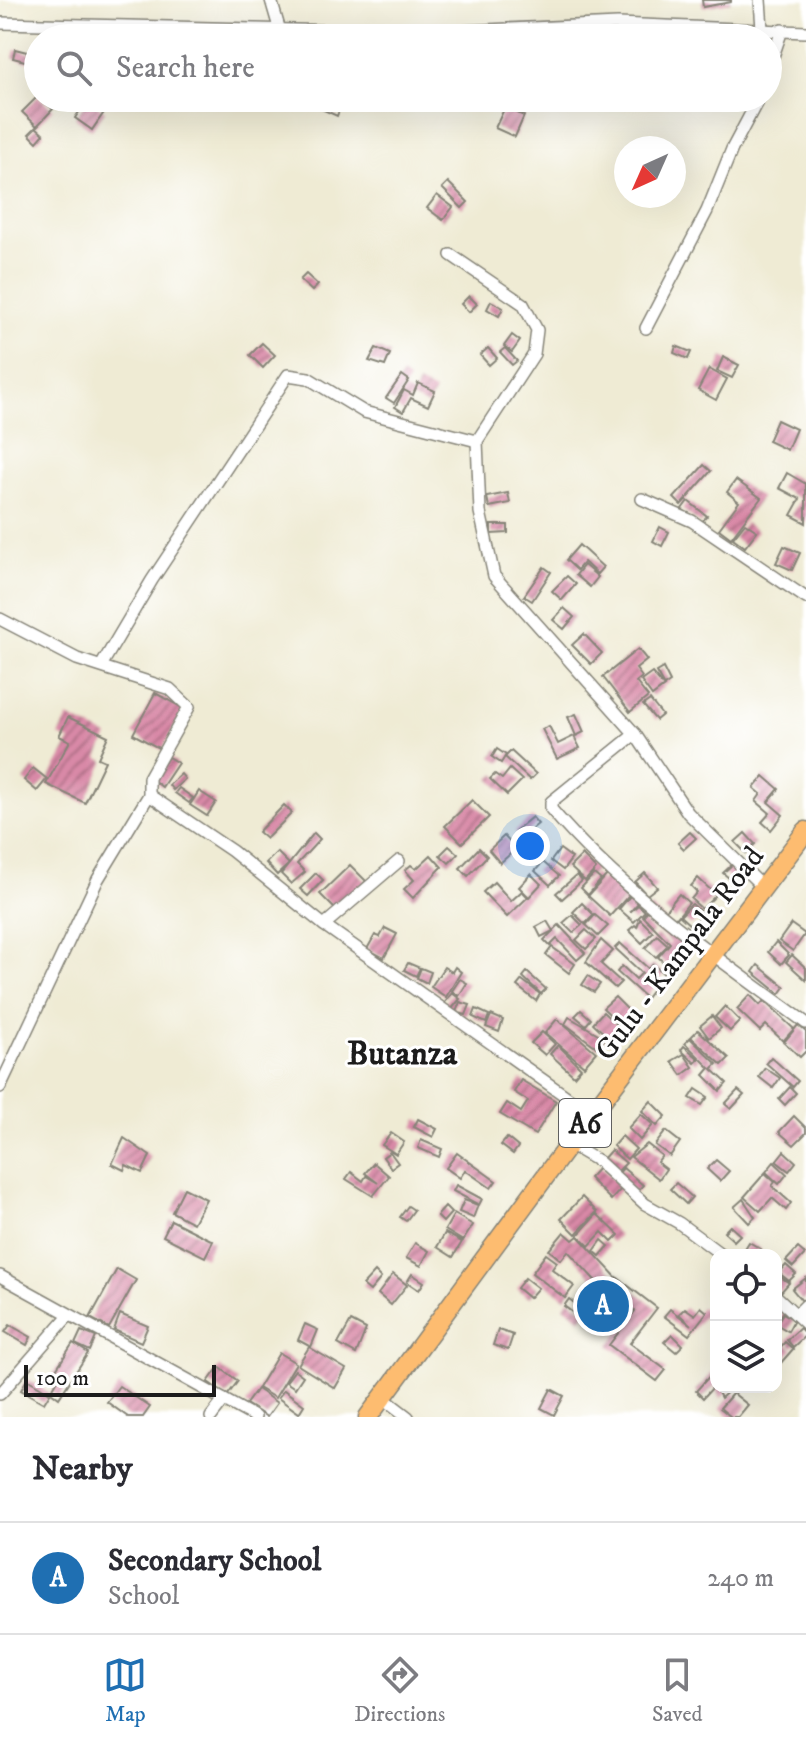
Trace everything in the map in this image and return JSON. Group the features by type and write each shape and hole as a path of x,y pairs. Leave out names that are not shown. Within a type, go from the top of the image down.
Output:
{"main road":[{"name":"Gulu - Kampala Road","path":"368,1417 591,1114 806,831"}],"street":[{"path":"271,0 278,24"},
{"path":"760,0 762,24"},
{"path":"0,23 35,24"},
{"path":"782,30 806,32"},
{"path":"646,328 707,211 732,149 752,112"},
{"path":"451,255 523,304 537,330 534,354 477,441 480,512 494,576 635,734 688,813 764,888"},
{"path":"101,666 152,580 288,375 308,378 364,412 477,441"},
{"path":"642,499 692,521 806,598"},
{"path":"0,619 77,659 170,689 189,707 149,778 149,795 98,879 0,1087"},
{"path":"635,734 551,802 551,809 577,840 714,955 806,1023"},
{"path":"149,795 232,851 324,925 591,1114"},
{"path":"324,925 399,861"},
{"path":"569,1144 598,1161 645,1204 679,1223 714,1249"},
{"path":"0,1276 255,1417"},
{"path":"782,1299 801,1310 806,1324"},
{"path":"0,1394 69,1315"},
{"path":"382,1397 408,1417"},
{"path":"211,1417 224,1400"}],"building":[{"path":"702,0 731,0 731,2 703,7"},
{"path":"15,49 24,51 24,61 13,58"},
{"path":"24,110 50,112 37,126 22,112"},
{"path":"79,112 104,112 92,130 75,118"},
{"path":"503,112 524,116 515,137 495,128"},
{"path":"36,127 44,134 37,142 29,134"},
{"path":"448,182 468,202 462,208 442,188"},
{"path":"437,195 453,207 443,220 427,208"},
{"path":"306,274 318,285 312,291 300,280"},
{"path":"469,296 477,304 469,312 461,304"},
{"path":"491,301 503,308 499,316 487,309"},
{"path":"512,335 520,341 512,352 504,346"},
{"path":"262,343 275,355 263,368 250,355"},
{"path":"676,346 691,352 688,359 674,353"},
{"path":"376,348 390,354 385,366 369,361"},
{"path":"488,348 497,358 489,365 480,355"},
{"path":"505,348 517,361 512,365 500,352"},
{"path":"723,357 739,365 732,378 717,371"},
{"path":"709,369 727,379 716,400 698,390"},
{"path":"402,375 409,380 394,403 386,398"},
{"path":"418,383 435,391 428,406 411,398 403,412 395,407 404,390 413,395"},
{"path":"777,420 796,429 787,450 768,441"},
{"path":"704,465 711,471 681,505 674,498"},
{"path":"787,473 806,484 806,523 791,515 800,499 779,488"},
{"path":"736,480 761,498 731,538 719,529 739,502 727,492"},
{"path":"508,493 510,503 489,507 487,497"},
{"path":"688,501 707,516 700,524 682,509"},
{"path":"745,523 757,531 745,547 733,538"},
{"path":"491,525 508,525 508,533 491,534"},
{"path":"660,527 669,532 662,546 653,541"},
{"path":"579,545 603,567 597,574 584,562 577,570 566,560"},
{"path":"784,546 800,553 792,570 776,563"},
{"path":"584,565 598,577 590,587 576,575"},
{"path":"544,567 551,572 532,601 524,596"},
{"path":"567,576 576,584 562,600 552,591"},
{"path":"564,608 574,617 564,629 553,620"},
{"path":"584,634 602,653 591,664 572,645"},
{"path":"638,649 647,660 636,669 642,677 636,682 648,697 630,712 603,677"},
{"path":"663,668 670,682 664,686 656,672"},
{"path":"652,673 664,687 652,696 641,681"},
{"path":"155,693 185,709 162,750 133,734"},
{"path":"650,700 662,715 656,720 643,705"},
{"path":"576,714 584,732 576,736 568,717"},
{"path":"68,717 108,736 98,758 105,761 85,803 46,784 70,741 59,736"},
{"path":"549,726 558,744 574,736 580,748 557,759 542,729"},
{"path":"497,749 506,755 501,763 492,757"},
{"path":"511,751 536,774 530,780 505,757"},
{"path":"168,757 178,763 162,787 153,780"},
{"path":"33,768 47,779 37,791 24,780"},
{"path":"510,769 522,780 507,795 490,779 495,774 502,779"},
{"path":"181,774 185,779 173,790 169,785"},
{"path":"764,776 779,789 768,802 783,815 771,830 762,822 770,813 756,801 761,794 754,788"},
{"path":"179,788 193,798 189,803 175,793"},
{"path":"199,791 216,802 207,816 190,805"},
{"path":"472,800 489,817 462,843 445,826"},
{"path":"284,805 292,813 266,839 258,832"},
{"path":"532,817 538,824 521,838 515,831"},
{"path":"690,832 696,838 684,849 678,843"},
{"path":"314,833 320,839 297,864 305,872 291,884 281,874"},
{"path":"745,833 755,844 746,853 735,842"},
{"path":"504,836 516,849 500,863 489,850"},
{"path":"449,846 458,854 449,863 440,855"},
{"path":"479,848 487,856 468,876 460,868"},
{"path":"560,849 572,858 563,870 551,861"},
{"path":"277,852 289,864 277,875 266,863"},
{"path":"431,855 442,867 413,898 404,889 414,880 405,870 411,865 416,869"},
{"path":"582,855 596,869 585,881 570,867"},
{"path":"543,862 559,876 550,885 535,871"},
{"path":"733,864 739,870 730,879 723,873"},
{"path":"350,865 366,881 336,910 320,894"},
{"path":"316,873 323,880 308,896 300,889"},
{"path":"645,873 657,887 647,895 635,882"},
{"path":"531,874 541,884 529,897 519,887"},
{"path":"594,874 601,880 588,895 581,888"},
{"path":"577,875 582,881 562,899 556,893"},
{"path":"607,875 629,895 610,916 588,896"},
{"path":"698,878 716,895 702,909 691,899 697,892 691,886"},
{"path":"494,882 511,901 522,891 528,897 507,917 483,892"},
{"path":"679,894 689,903 675,920 665,911"},
{"path":"630,896 638,903 630,912 638,905 645,911 634,922 619,909"},
{"path":"582,903 594,915 585,924 573,912"},
{"path":"692,904 703,914 691,926 680,916"},
{"path":"651,907 689,944 669,967 658,957 670,943 643,916"},
{"path":"572,915 582,925 573,933 563,923"},
{"path":"595,915 608,926 598,936 586,925"},
{"path":"640,919 653,932 642,943 629,930 635,925 637,927"},
{"path":"547,921 553,931 541,937 536,927"},
{"path":"791,924 805,934 793,951 779,941"},
{"path":"559,925 585,953 577,960 557,939 550,946 544,940"},
{"path":"385,928 397,934 384,958 367,949 375,935 380,937"},
{"path":"586,930 596,939 586,949 576,940"},
{"path":"657,935 668,945 656,957 645,948"},
{"path":"601,940 613,951 601,964 621,982 615,988 586,962"},
{"path":"776,942 789,955 781,964 768,952"},
{"path":"620,943 649,969 653,964 664,974 646,998 617,972 622,966 636,979 642,973 615,948"},
{"path":"552,947 575,964 569,973 546,955"},
{"path":"792,955 806,968 806,980 786,962"},
{"path":"408,963 420,968 416,976 404,970"},
{"path":"758,965 785,987 780,994 753,972"},
{"path":"444,967 452,972 455,967 461,972 446,997 431,987"},
{"path":"421,968 431,972 427,983 417,978"},
{"path":"527,972 546,989 541,994 523,977"},
{"path":"588,976 600,984 594,992 582,985"},
{"path":"460,979 467,983 459,996 452,991"},
{"path":"522,980 540,994 536,1001 517,986"},
{"path":"452,993 460,999 451,1010 444,1004"},
{"path":"750,995 760,1005 764,1001 794,1029 783,1041 766,1025 760,1031 737,1009"},
{"path":"615,997 631,1013 620,1024 603,1008"},
{"path":"460,1002 470,1005 466,1015 456,1012"},
{"path":"725,1006 740,1021 730,1031 715,1017"},
{"path":"476,1009 489,1015 486,1023 473,1017"},
{"path":"581,1010 591,1019 586,1025 575,1016"},
{"path":"603,1012 619,1027 609,1038 593,1023"},
{"path":"491,1015 503,1020 499,1032 486,1027"},
{"path":"712,1016 721,1028 709,1038 700,1026"},
{"path":"569,1017 605,1038 598,1048 565,1024"},
{"path":"557,1019 596,1052 584,1066 545,1033"},
{"path":"798,1025 806,1032 806,1051 800,1057 784,1042"},
{"path":"698,1030 729,1058 722,1065 691,1037"},
{"path":"542,1032 555,1044 545,1055 531,1043"},
{"path":"690,1038 717,1064 712,1069 727,1083 720,1091 704,1075 710,1068 685,1043"},
{"path":"558,1045 581,1068 574,1076 550,1054"},
{"path":"684,1046 699,1059 695,1063 681,1050"},
{"path":"684,1054 693,1067 682,1075 672,1061"},
{"path":"771,1057 798,1081 793,1087 766,1063"},
{"path":"765,1068 780,1078 773,1088 759,1077"},
{"path":"521,1080 556,1101 535,1135 500,1114 507,1103 521,1112 528,1101 514,1092"},
{"path":"790,1087 796,1093 785,1105 779,1099"},
{"path":"696,1089 708,1097 702,1105 690,1098"},
{"path":"738,1090 744,1095 731,1109 725,1104"},
{"path":"651,1101 666,1116 657,1126 642,1111"},
{"path":"641,1114 653,1125 640,1140 628,1128"},
{"path":"794,1116 806,1128 806,1133 794,1145 779,1132"},
{"path":"418,1119 437,1129 433,1137 414,1127"},
{"path":"666,1131 680,1142 670,1156 655,1145"},
{"path":"391,1133 404,1142 396,1154 382,1145"},
{"path":"622,1136 636,1149 627,1159 613,1146"},
{"path":"124,1138 150,1156 142,1173 126,1165 124,1170 112,1164"},
{"path":"507,1138 518,1147 513,1154 501,1145"},
{"path":"421,1140 442,1149 439,1157 418,1148"},
{"path":"647,1144 662,1156 657,1162 666,1169 659,1179 631,1157"},
{"path":"611,1150 626,1163 616,1173 602,1160"},
{"path":"784,1151 796,1162 789,1171 776,1161"},
{"path":"390,1152 398,1163 391,1168 383,1157"},
{"path":"457,1153 496,1181 491,1188 465,1170 460,1178 446,1168"},
{"path":"716,1160 729,1171 720,1181 707,1169"},
{"path":"774,1162 787,1174 779,1184 766,1172"},
{"path":"374,1163 389,1176 373,1196 346,1179 351,1172 363,1181 366,1176 378,1183 365,1173"},
{"path":"600,1166 622,1188 611,1200 589,1178"},
{"path":"623,1168 643,1185 636,1193 616,1176"},
{"path":"765,1173 775,1182 772,1186 791,1203 786,1210 772,1198 760,1211 744,1197"},
{"path":"676,1183 692,1197 686,1204 670,1189"},
{"path":"456,1185 482,1199 479,1205 453,1191"},
{"path":"184,1188 206,1199 193,1223 172,1212"},
{"path":"582,1197 597,1212 576,1234 561,1219"},
{"path":"743,1199 755,1217 749,1223 734,1207"},
{"path":"464,1200 478,1205 473,1218 459,1212"},
{"path":"408,1206 414,1210 406,1221 400,1217"},
{"path":"445,1207 451,1213 443,1222 437,1216"},
{"path":"454,1214 473,1225 463,1241 445,1230"},
{"path":"597,1214 619,1235 612,1242 602,1232 589,1246 578,1235"},
{"path":"171,1220 213,1241 205,1257 163,1236"},
{"path":"730,1226 740,1235 734,1241 724,1232"},
{"path":"564,1232 573,1240 578,1236 617,1278 604,1290 568,1251 561,1260 549,1250"},
{"path":"445,1233 462,1242 453,1257 437,1247"},
{"path":"602,1240 609,1246 600,1256 594,1251"},
{"path":"749,1242 761,1249 745,1249"},
{"path":"415,1243 429,1251 421,1266 406,1258"},
{"path":"798,1248 805,1254 793,1267 786,1261"},
{"path":"546,1254 557,1262 552,1269 574,1286 565,1298 532,1273"},
{"path":"786,1265 796,1274 789,1281 782,1275"},
{"path":"117,1269 136,1280 109,1328 90,1318"},
{"path":"375,1272 381,1278 370,1291 363,1285"},
{"path":"393,1274 407,1285 391,1305 378,1294"},
{"path":"412,1274 424,1282 419,1290 407,1282"},
{"path":"525,1278 538,1288 529,1298 517,1288"},
{"path":"618,1278 657,1308 630,1343 666,1370 657,1381 609,1345 635,1311 608,1291"},
{"path":"782,1278 789,1283 782,1291"},
{"path":"806,1278 806,1298 802,1301 792,1289"},
{"path":"569,1299 586,1312 581,1319 564,1306"},
{"path":"701,1307 707,1312 689,1335 664,1316 670,1309 691,1325 679,1314 685,1308 695,1315"},
{"path":"120,1314 148,1326 141,1342 114,1330"},
{"path":"782,1315 794,1320 788,1331 782,1328"},
{"path":"351,1321 366,1329 356,1354 338,1344"},
{"path":"305,1324 318,1330 311,1347 298,1340"},
{"path":"10,1325 31,1337 27,1345 5,1332"},
{"path":"800,1328 806,1335 793,1347 787,1340"},
{"path":"498,1330 513,1335 508,1350 493,1345"},
{"path":"81,1331 96,1337 90,1351 75,1344"},
{"path":"672,1334 683,1345 676,1352 664,1342"},
{"path":"785,1342 793,1349 782,1362 782,1345"},
{"path":"73,1343 88,1353 59,1398 51,1392 59,1378 53,1374"},
{"path":"309,1347 346,1369 335,1388 298,1365"},
{"path":"279,1353 296,1363 275,1398 258,1388"},
{"path":"219,1367 238,1381 227,1396 208,1382"},
{"path":"295,1370 303,1376 295,1388 286,1382"},
{"path":"710,1375 710,1390 703,1398 696,1391"},
{"path":"27,1379 50,1393 44,1403 21,1390"},
{"path":"119,1386 150,1407 143,1417 128,1417 107,1402"},
{"path":"257,1389 277,1403 267,1417 246,1404"},
{"path":"551,1389 564,1396 554,1415 541,1408"},
{"path":"284,1390 304,1405 299,1413 278,1398"},
{"path":"733,1393 748,1405 738,1417 731,1417 720,1408"}],"place":[{"name":"Secondary School","path":"603,1306"}],"district":[{"name":"Butanza","path":"402,1052"}]}
